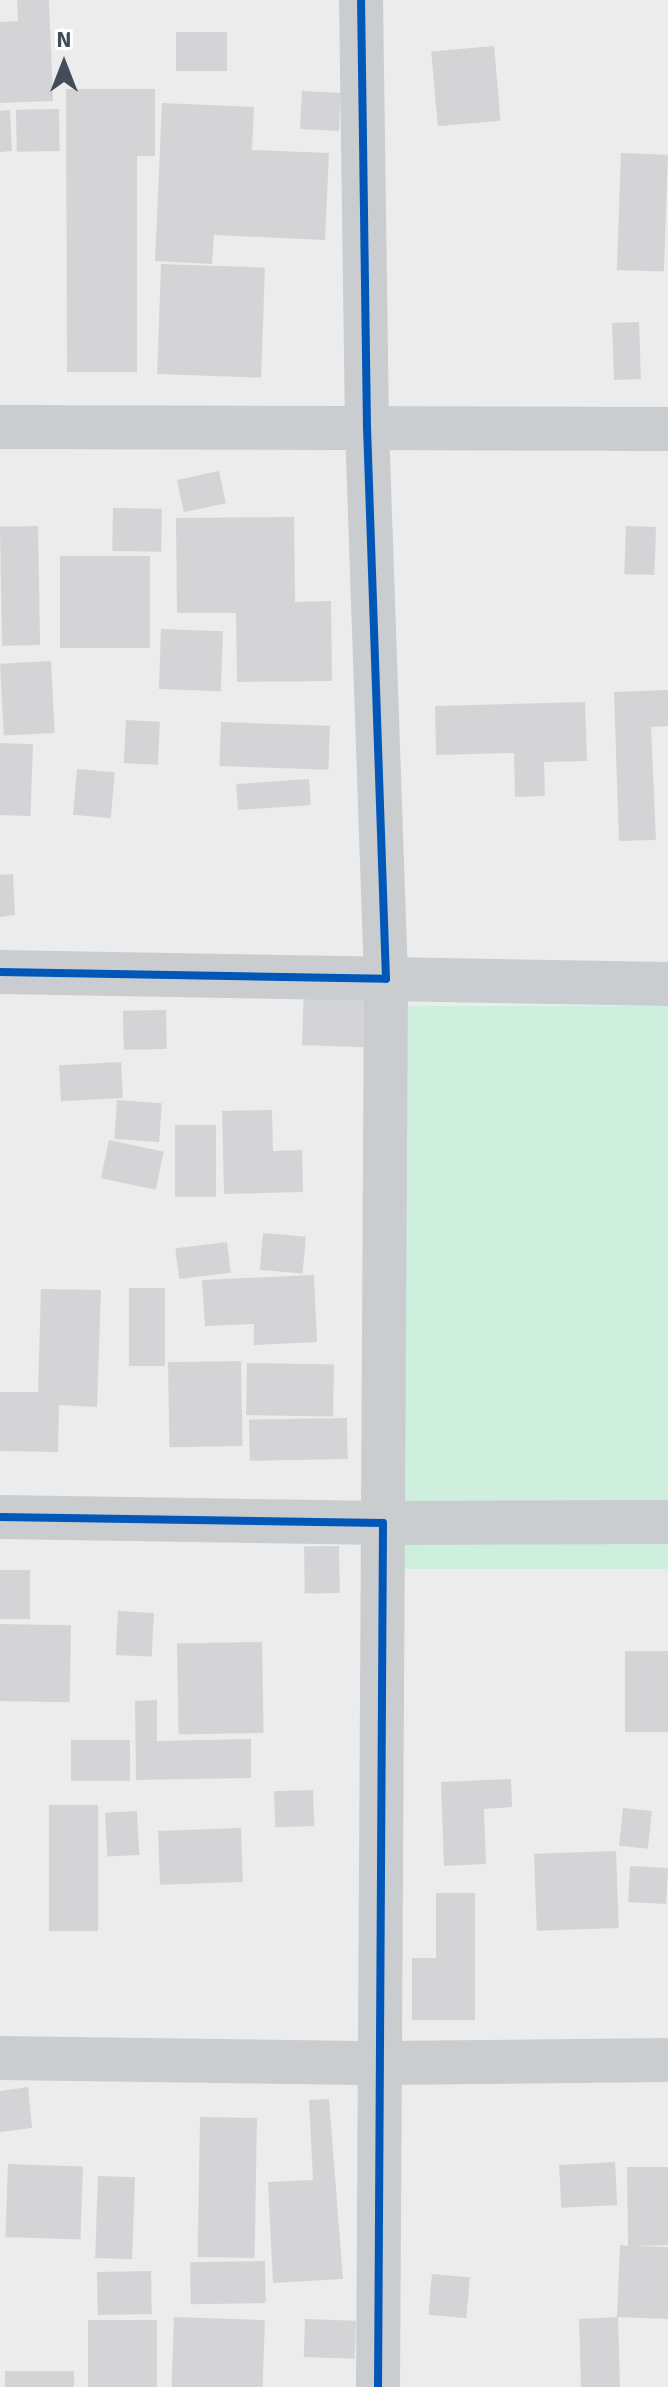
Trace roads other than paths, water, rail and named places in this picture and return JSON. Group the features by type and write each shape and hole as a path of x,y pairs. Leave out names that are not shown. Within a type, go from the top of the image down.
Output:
{"street":[{"path":"361,0 367,427 386,979 378,2387"},
{"path":"0,427 668,429"},
{"path":"0,972 668,984"},
{"path":"0,1517 383,1523 668,1522"},
{"path":"0,2058 380,2063 668,2060"}]}
